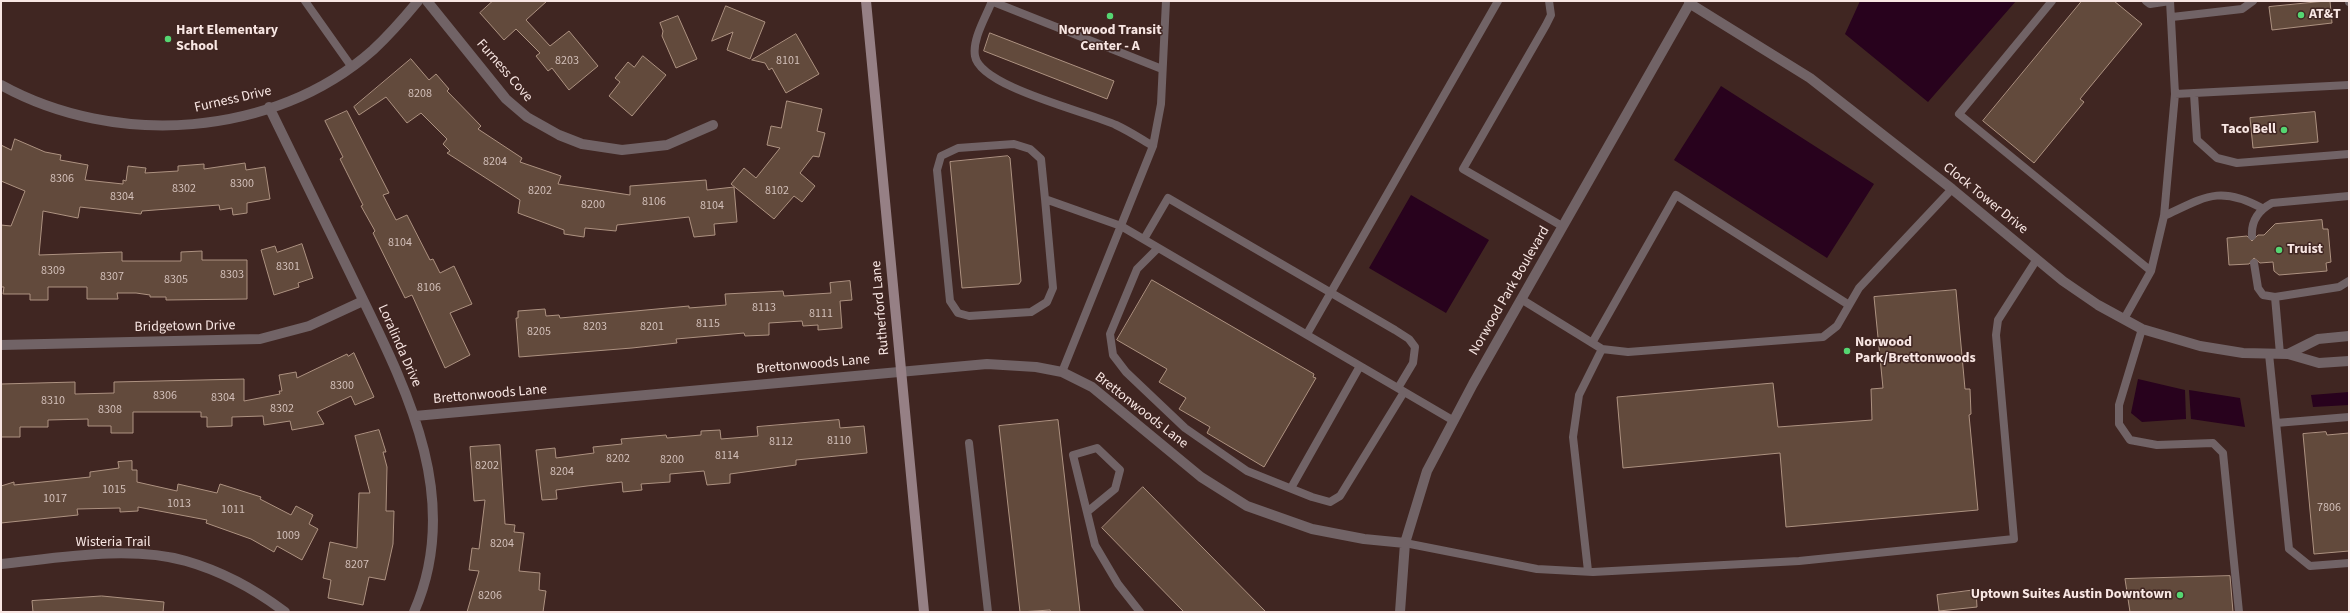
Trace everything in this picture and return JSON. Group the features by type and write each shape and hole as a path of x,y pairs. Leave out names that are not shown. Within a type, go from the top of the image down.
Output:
{"street":[{"name":"Furness Drive","path":"1,85 42,104 80,116 144,126 175,126 211,122 269,107 306,93 351,66 372,50 397,26 418,1"},
{"name":"Furness Cove","path":"428,1 506,99 527,117 559,135 582,144 622,150 667,145 713,125"},
{"name":"Rutherford Lane","path":"866,1 924,612"},
{"name":"Norwood Park Boulevard","path":"1400,612 1405,543 1427,471 1521,299 1689,2"},
{"name":"Clock Tower Drive","path":"1689,2 1810,78 1952,188 2037,259 2098,305 2124,320 2142,329 2200,346 2243,353 2284,354 2319,364 2349,361"},
{"name":"Loralinda Drive","path":"269,107 363,302 415,416 428,466 433,510 431,556 414,612"},
{"name":"Bridgetown Drive","path":"1,345 260,339 309,326 363,302"},
{"name":"Clock Tower Drive","path":"2284,354 2318,339 2349,336"},
{"name":"Brettonwoods Lane","path":"415,416 987,364 1036,367 1062,372 1092,387 1201,477 1247,506 1312,529 1364,539 1405,543"},
{"name":"Wisteria Trail","path":"1,564 95,555 142,554 185,560 228,577 269,600 285,612"}],"lane":[{"path":"304,1 351,66"},
{"path":"1153,146 1116,125 1031,96 996,78 981,68 975,57 974,47 991,1 1162,69"},
{"path":"1062,372 1153,146 1161,104 1165,1"},
{"path":"1307,334 1498,1"},
{"path":"1550,1 1551,15 1546,25 1462,169 1562,226"},
{"path":"2052,1 1959,114 2151,271"},
{"path":"2124,320 2151,271 2164,216 2175,94 2170,1 2150,4 2146,1"},
{"path":"2172,17 2242,9 2253,1"},
{"path":"2175,94 2349,85"},
{"path":"2194,94 2197,140 2217,158 2237,163 2349,154"},
{"path":"1014,144 1030,148 1041,159 1045,199 1053,288 1047,302 1030,312 969,316 958,314 950,301 937,170 941,156 958,148 1014,144"},
{"path":"1521,299 1602,349 1628,352 1811,339 1830,333 1859,288 1952,188"},
{"path":"2164,216 2207,196 2228,194 2244,198 2262,208"},
{"path":"1592,343 1676,195 1849,305"},
{"path":"2252,236 2251,229 2262,208 2272,203 2349,196"},
{"path":"1144,239 1168,198 1409,339 1415,347 1413,363 1401,390 1340,496 1330,502 1247,471 1185,428 1126,372 1113,355 1110,334 1137,269 1158,248"},
{"path":"1045,199 1121,226 1454,421"},
{"path":"1405,543 1537,568 1588,572 1791,561 2014,539 1996,335 1998,320 2037,259"},
{"path":"2254,263 2258,288 2263,294 2275,297 2339,287 2349,281"},
{"path":"2275,297 2284,354"},
{"path":"2142,329 2119,405 2119,424 2130,440 2157,445 2213,443 2223,453 2240,612"},
{"path":"1588,572 1573,437 1579,395 1602,349"},
{"path":"2268,354 2289,549 2310,566 2349,563"},
{"path":"1290,488 1360,366"},
{"path":"2276,422 2349,417"},
{"path":"969,443 988,612"},
{"path":"1087,512 1115,489 1120,470 1097,448 1073,455 1095,546 1118,584 1140,612"}],"shaded area":[{"path":"1860,1 2016,1 1928,102 1845,34"},
{"path":"1721,86 1874,184 1827,258 1674,160"},
{"path":"1411,195 1489,240 1446,313 1369,268"},
{"path":"2138,379 2185,390 2186,419 2142,422 2131,413"},
{"path":"2189,390 2240,398 2245,427 2191,419"},
{"path":"2349,392 2349,405 2313,407 2311,395"}],"building":[{"path":"493,1 547,1 526,20 550,46 569,31 598,66 569,90 552,68 548,71 536,56 540,53 516,29 504,40 480,13"},
{"path":"2082,1 2114,1 2142,24 2080,99 2084,102 2034,163 1983,121"},
{"name":"AT&T","path":"2330,1 2332,23 2272,30 2269,7"},
{"path":"726,6 765,22 750,59 727,50 733,32 712,41"},
{"path":"678,16 697,59 676,68 662,36 663,31 660,23"},
{"path":"990,33 1114,81 1107,99 984,51"},
{"path":"796,34 819,74 786,93 772,68 769,70 765,63 752,60"},
{"path":"643,56 666,75 632,116 609,96 620,82 615,78 628,62 634,67"},
{"path":"411,59 429,80 436,74 449,89 447,91 481,126 478,129 522,158 520,162 561,176 558,184 630,195 630,186 706,180 707,190 734,187 737,222 714,224 715,235 694,237 689,217 617,225 616,231 585,228 584,237 564,234 564,230 518,213 520,200 447,153 450,151 443,144 447,139 421,113 407,123 386,97 359,115 354,107"},
{"path":"787,101 822,109 817,131 825,133 819,157 813,156 800,173 815,186 802,202 794,196 774,219 731,184 744,168 756,178 780,148 767,145 771,126 781,128"},
{"path":"347,111 389,193 383,195 396,220 407,215 430,260 433,259 440,273 454,266 472,304 450,313 470,355 445,368 412,295 405,298 373,233 375,231 361,206 363,205 340,159 343,157 325,121"},
{"name":"Taco Bell","path":"2315,112 2318,142 2253,148 2250,118"},
{"path":"15,139 45,152 61,155 60,160 88,165 85,180 123,184 123,180 126,181 128,166 146,168 145,173 178,171 178,166 204,164 204,169 245,163 246,170 265,167 270,199 247,203 247,213 233,215 232,208 220,210 219,205 142,211 141,214 80,207 78,218 43,211 39,255 122,252 122,261 181,261 181,252 202,251 202,260 247,260 247,299 166,300 166,297 150,297 150,295 136,293 117,293 118,299 87,299 87,287 48,287 48,300 30,300 30,294 3,294 4,287 1,287 1,225 11,226 25,191 1,181 1,145 11,150"},
{"path":"1008,156 1010,158 1021,281 1019,284 962,288 950,162"},
{"name":"Truist","path":"2322,220 2323,229 2328,229 2331,262 2326,263 2327,271 2279,275 2274,271 2273,262 2260,263 2254,258 2249,264 2229,265 2227,238 2247,236 2252,241 2258,235 2264,235 2275,224"},
{"path":"302,244 313,278 298,283 299,287 274,295 261,250 275,246 277,252"},
{"path":"1152,280 1314,374 1313,377 1316,378 1264,467 1207,433 1210,427 1179,409 1186,398 1159,382 1167,369 1117,340"},
{"path":"850,281 852,300 840,301 842,328 818,330 818,325 803,326 802,321 769,323 769,335 745,336 744,333 676,339 677,343 632,348 519,357 516,318 518,318 518,311 545,309 546,316 559,315 560,318 689,306 689,308 726,305 725,294 783,291 784,296 831,293 830,283"},
{"path":"1956,290 1965,389 1970,389 1971,414 1969,415 1978,510 1786,527 1780,453 1623,468 1617,397 1773,383 1778,427 1872,420 1871,389 1883,388 1874,297"},
{"path":"354,353 374,397 355,405 351,396 317,412 324,424 292,430 290,421 264,425 263,416 232,417 232,426 207,427 207,417 201,417 201,412 133,412 133,433 111,433 111,426 88,426 88,419 48,420 48,427 20,427 20,437 1,437 1,384 75,382 75,394 114,393 114,382 244,379 244,401 280,394 279,391 282,391 279,375 296,372 297,378 347,354 348,356"},
{"path":"839,420 840,428 864,426 867,453 796,460 796,465 730,474 730,483 707,485 704,471 670,474 670,482 641,484 642,490 623,492 622,482 556,490 557,499 542,500 536,450 555,448 556,458 594,453 593,447 622,444 621,439 666,435 667,438 701,435 701,431 720,430 721,439 758,436 757,427"},
{"path":"1058,420 1080,612 1051,612 1050,610 1020,612 999,426"},
{"path":"379,430 386,452 383,452 387,467 386,511 394,511 393,544 385,580 369,577 363,605 328,598 331,580 323,578 330,542 357,548 359,493 370,493 355,436"},
{"path":"2326,432 2327,435 2349,433 2349,551 2314,554 2303,434"},
{"path":"500,445 505,524 515,525 514,532 524,533 519,571 540,573 539,590 546,591 543,612 467,612 479,571 469,570 472,548 479,549 485,500 474,501 470,447"},
{"path":"132,461 132,470 137,470 137,482 177,491 178,484 217,493 220,484 261,497 260,499 291,515 296,506 313,515 309,524 318,529 302,560 277,546 274,552 251,539 206,523 207,520 138,507 138,511 120,512 120,508 77,509 78,515 1,523 1,486 14,482 14,485 90,477 90,472 119,468 118,462"},
{"path":"1143,487 1266,612 1184,612 1102,528"},
{"name":"Uptown Suites Austin Downtown","path":"2230,576 2233,612 2130,612 2125,579"},
{"path":"1976,590 1977,607 1939,611 1937,595"},
{"path":"102,596 164,602 163,612 33,612 32,601"}],"place":[{"name":"AT&T","path":"2301,15"},
{"name":"Norwood Transit Center - A","path":"1110,16"},
{"name":"Hart Elementary School","path":"168,39"},
{"name":"Taco Bell","path":"2284,130"},
{"name":"Truist","path":"2279,250"},
{"name":"Norwood Park/Brettonwoods","path":"1847,351"},
{"name":"Uptown Suites Austin Downtown","path":"2180,595"}]}
